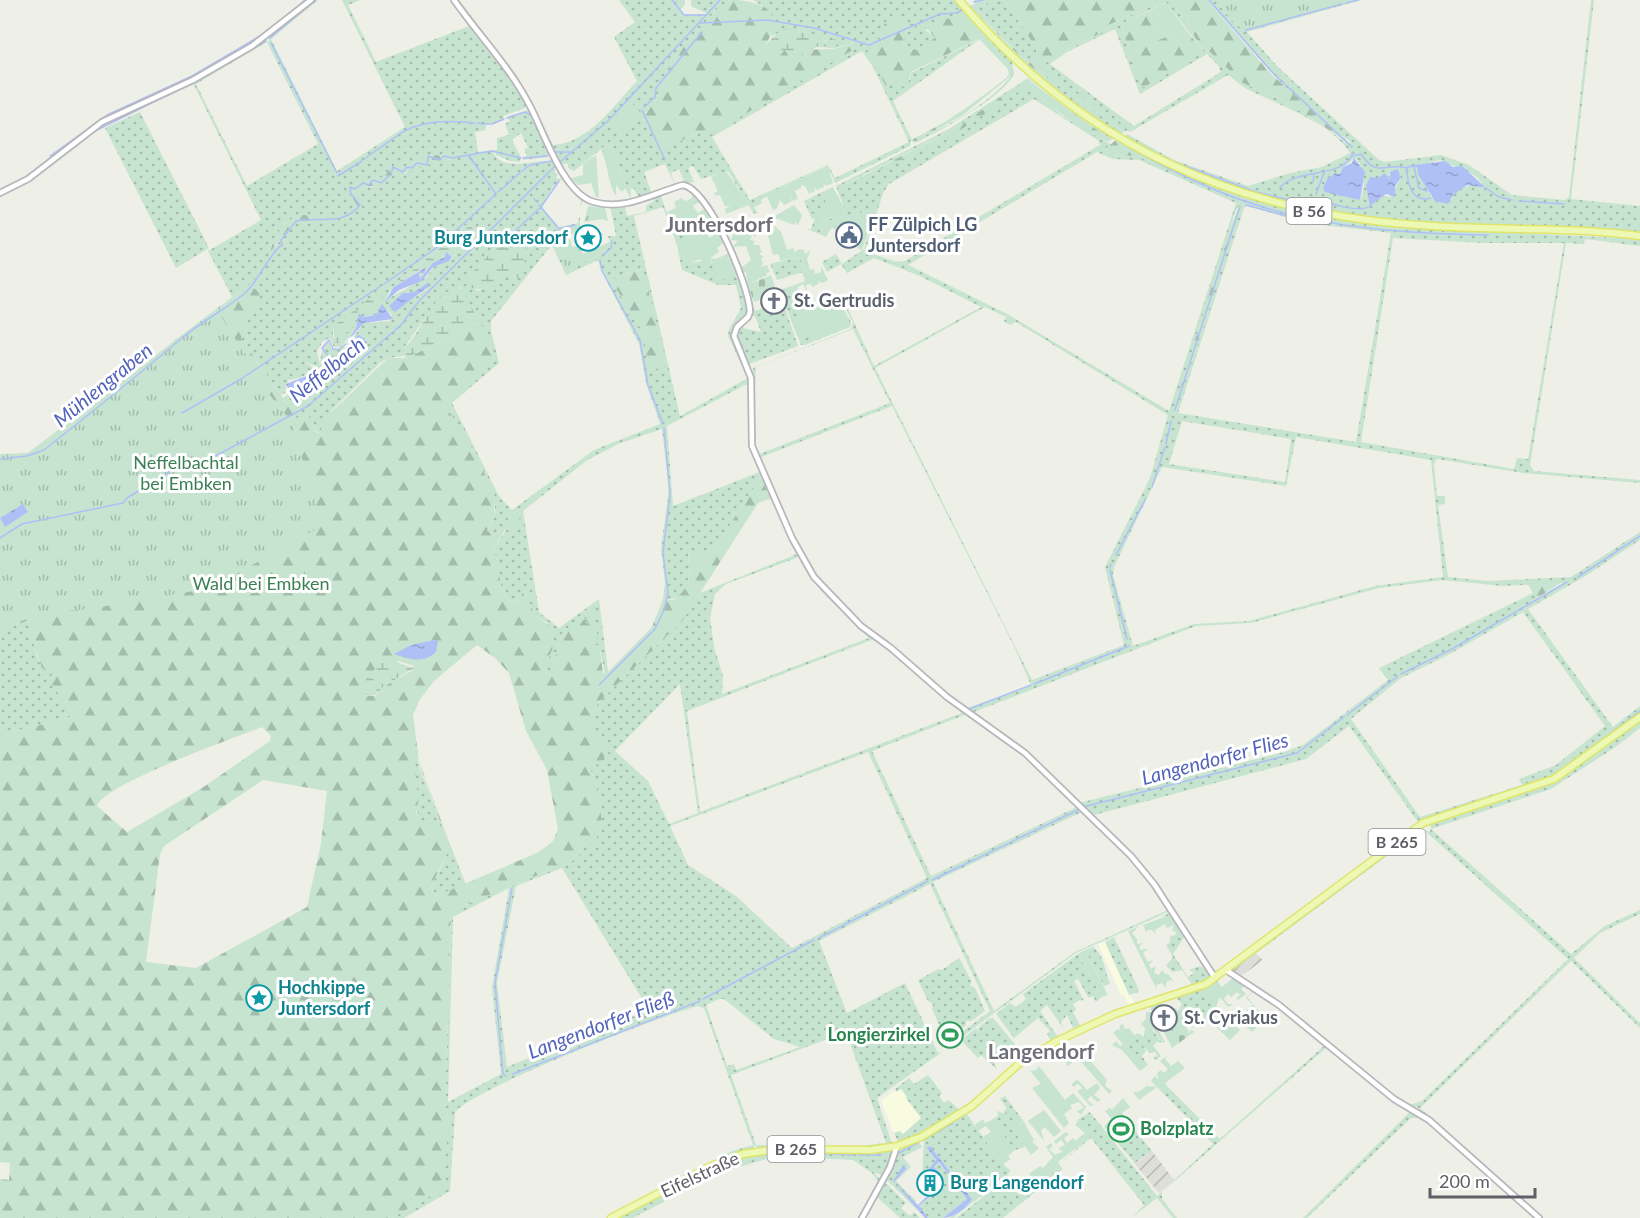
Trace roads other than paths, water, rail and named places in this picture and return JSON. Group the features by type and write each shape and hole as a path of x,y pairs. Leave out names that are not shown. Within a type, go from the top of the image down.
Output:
{"main road":[{"name":"B 56","path":"959,0 1041,85 1077,112 1190,173 1284,206 1365,221 1640,236"},
{"name":"B 265","path":"1215,978 1423,823 1554,780 1640,717"},
{"name":"Eifelstraße","path":"611,1218 709,1167 743,1154 774,1149 855,1151 897,1146 921,1137 978,1102 1020,1063 1057,1041 1105,1018 1197,988 1215,978"}],"street":[{"path":"0,194 28,179 102,122 200,76 266,37 310,0"},
{"path":"454,0 516,80 562,172 590,201 614,204 634,202 685,185 694,190 718,226 738,264 750,307 748,317 736,327 734,334 748,368 752,387 753,449 800,555 819,584 854,621 891,648 939,691 1025,753 1131,856 1149,876 1215,978"},
{"path":"1226,970 1279,1005 1394,1099 1430,1120 1539,1218"},
{"path":"862,1218 890,1167 897,1146"}],"water":[{"path":"1354,158 1365,172 1360,200 1325,192 1323,188 1327,179 1335,173 1340,174 1343,167 1352,163"},
{"path":"1445,161 1453,167 1462,166 1486,188 1467,185 1453,195 1448,204 1435,201 1419,176 1417,167 1407,168 1407,166"},
{"path":"1398,169 1401,178 1395,186 1395,197 1386,194 1370,206 1366,186 1370,177 1378,178 1385,173 1390,180 1390,172"},
{"path":"446,252 452,257 449,261 433,267 422,281 399,290 385,302 394,287 426,267 424,273 419,273 420,279 433,263 445,257"},
{"path":"429,282 428,287 395,312 389,306 403,293 414,292"},
{"path":"382,304 393,319 364,323 345,344 356,328 359,313 364,317 376,315"},
{"path":"358,334 367,342 362,351 344,368 335,372 334,378 328,381 327,376 335,368 334,357 349,350"},
{"path":"314,373 318,379 315,393 305,400 294,400 286,384"},
{"path":"23,504 28,512 5,527 0,518"},
{"path":"438,641 436,652 426,658 410,659 394,654 411,645"},
{"path":"930,1146 972,1199 960,1212 947,1218 943,1218 967,1199 939,1162 934,1167 941,1174 942,1186 919,1206 928,1218 925,1218 893,1181 904,1164 906,1169 894,1182 918,1205 936,1187 925,1174 936,1160 927,1148"}],"waterway":[{"path":"283,19 305,0"},
{"path":"270,38 316,0"},
{"path":"672,0 684,15 706,15"},
{"name":"Neffelbach","path":"560,162 608,121 720,0"},
{"name":"Mühlengraben","path":"974,2 983,0"},
{"path":"1209,0 1272,72 1352,147"},
{"path":"1346,3 1358,0"},
{"path":"459,3 503,59"},
{"path":"1246,30 1342,4"},
{"name":"Mühlengraben","path":"700,23 767,20 814,28 869,45 940,14 957,13 964,9"},
{"path":"644,107 655,97 656,88 702,32"},
{"path":"50,156 107,115 192,76 265,33"},
{"path":"196,81 266,41"},
{"path":"271,43 337,173"},
{"path":"505,62 532,104"},
{"path":"93,132 192,83"},
{"path":"534,108 551,145"},
{"path":"642,110 665,160"},
{"path":"507,118 525,112 531,115"},
{"path":"492,124 504,119"},
{"path":"534,121 538,130"},
{"path":"398,135 415,126 435,122 475,123"},
{"path":"478,123 483,124"},
{"path":"485,124 490,124"},
{"path":"539,131 543,140"},
{"path":"364,159 397,136"},
{"path":"544,143 546,148"},
{"path":"1129,147 1213,189 1293,215 1376,229 1488,235"},
{"path":"0,459 27,456 44,450 190,332 245,293 255,282 273,253 282,245 281,240 296,221 338,218 353,212 360,205 351,194 350,187 355,189 363,183 369,185 373,180 381,183 391,174 393,167 403,172 407,167 412,168 417,163 427,165 428,156 439,160 444,156 452,158 492,151 521,158"},
{"path":"556,152 570,152"},
{"path":"1280,188 1296,178 1341,166 1349,160 1353,152"},
{"path":"1353,156 1361,154 1367,162 1377,168 1407,168 1408,180 1415,195 1419,198 1431,198"},
{"path":"469,156 496,194"},
{"path":"523,158 547,156"},
{"path":"338,176 362,161"},
{"path":"522,171 530,165 552,161"},
{"path":"1185,166 1256,192 1314,206 1315,201 1322,199 1339,206 1360,209 1370,206"},
{"name":"Neffelbach","path":"0,538 22,524 123,503 127,498 177,467 195,467 308,406 401,325 419,301 554,167"},
{"path":"1414,167 1419,188 1427,191"},
{"path":"498,192 520,173"},
{"path":"1316,194 1324,173"},
{"path":"1313,182 1314,175"},
{"path":"514,232 541,207 559,181"},
{"path":"1486,188 1499,197 1512,200"},
{"path":"384,284 439,246 496,194"},
{"path":"534,199 537,202"},
{"path":"1519,201 1564,204"},
{"path":"539,205 559,229 575,225"},
{"path":"1246,205 1305,221 1310,219"},
{"path":"1175,410 1239,209"},
{"path":"602,256 611,248 612,241"},
{"path":"600,260 602,271 640,340 648,385 663,424"},
{"path":"182,413 241,379 382,285"},
{"path":"322,379 329,357 322,348 329,340 333,349 338,350 346,344"},
{"path":"1166,444 1171,421"},
{"path":"599,685 655,629 664,610 668,593 663,553 670,496 664,428"},
{"path":"1152,487 1165,447"},
{"path":"1116,555 1146,498"},
{"name":"Langendorfer Flies","path":"1578,577 1640,536"},
{"path":"1110,570 1127,639"},
{"name":"Langendorfer Flies","path":"1401,674 1452,649 1567,582"},
{"path":"1034,684 1129,646"},
{"name":"Langendorfer Flies","path":"1347,715 1398,676"},
{"path":"969,709 1031,685"},
{"path":"1589,750 1640,711"},
{"name":"Langendorfer Flies","path":"1083,807 1297,753 1344,717"},
{"name":"Langendorfer Flies","path":"932,880 1080,809"},
{"name":"Langendorfer Fließ","path":"819,938 928,881"},
{"name":"Langendorfer Fließ","path":"506,1076 503,1074 495,983 512,888"},
{"name":"Langendorfer Fließ","path":"703,999 814,940"},
{"name":"Langendorfer Fließ","path":"513,1074 700,1001"},
{"path":"924,1139 953,1123"},
{"path":"899,1153 919,1142"},
{"path":"797,1152 853,1155"},
{"path":"859,1155 881,1155"},
{"path":"682,1184 716,1168"},
{"path":"618,1218 633,1210"}],"place":[{"name":"FF Zülpich LG Juntersdorf","path":"849,235"},
{"name":"Burg Juntersdorf","path":"588,238"},
{"name":"St. Gertrudis","path":"774,301"},
{"name":"Hochkippe Juntersdorf","path":"259,998"},
{"name":"St. Cyriakus","path":"1164,1018"},
{"name":"Longierzirkel","path":"950,1035"},
{"name":"Bolzplatz","path":"1121,1129"},
{"name":"Burg Langendorf","path":"930,1183"}],"district":[{"name":"Juntersdorf","path":"719,225"},
{"name":"Langendorf","path":"1041,1052"}],"park label":[{"name":"Neffelbachtal bei Embken","path":"186,473"},
{"name":"Wald bei Embken","path":"261,584"}]}
